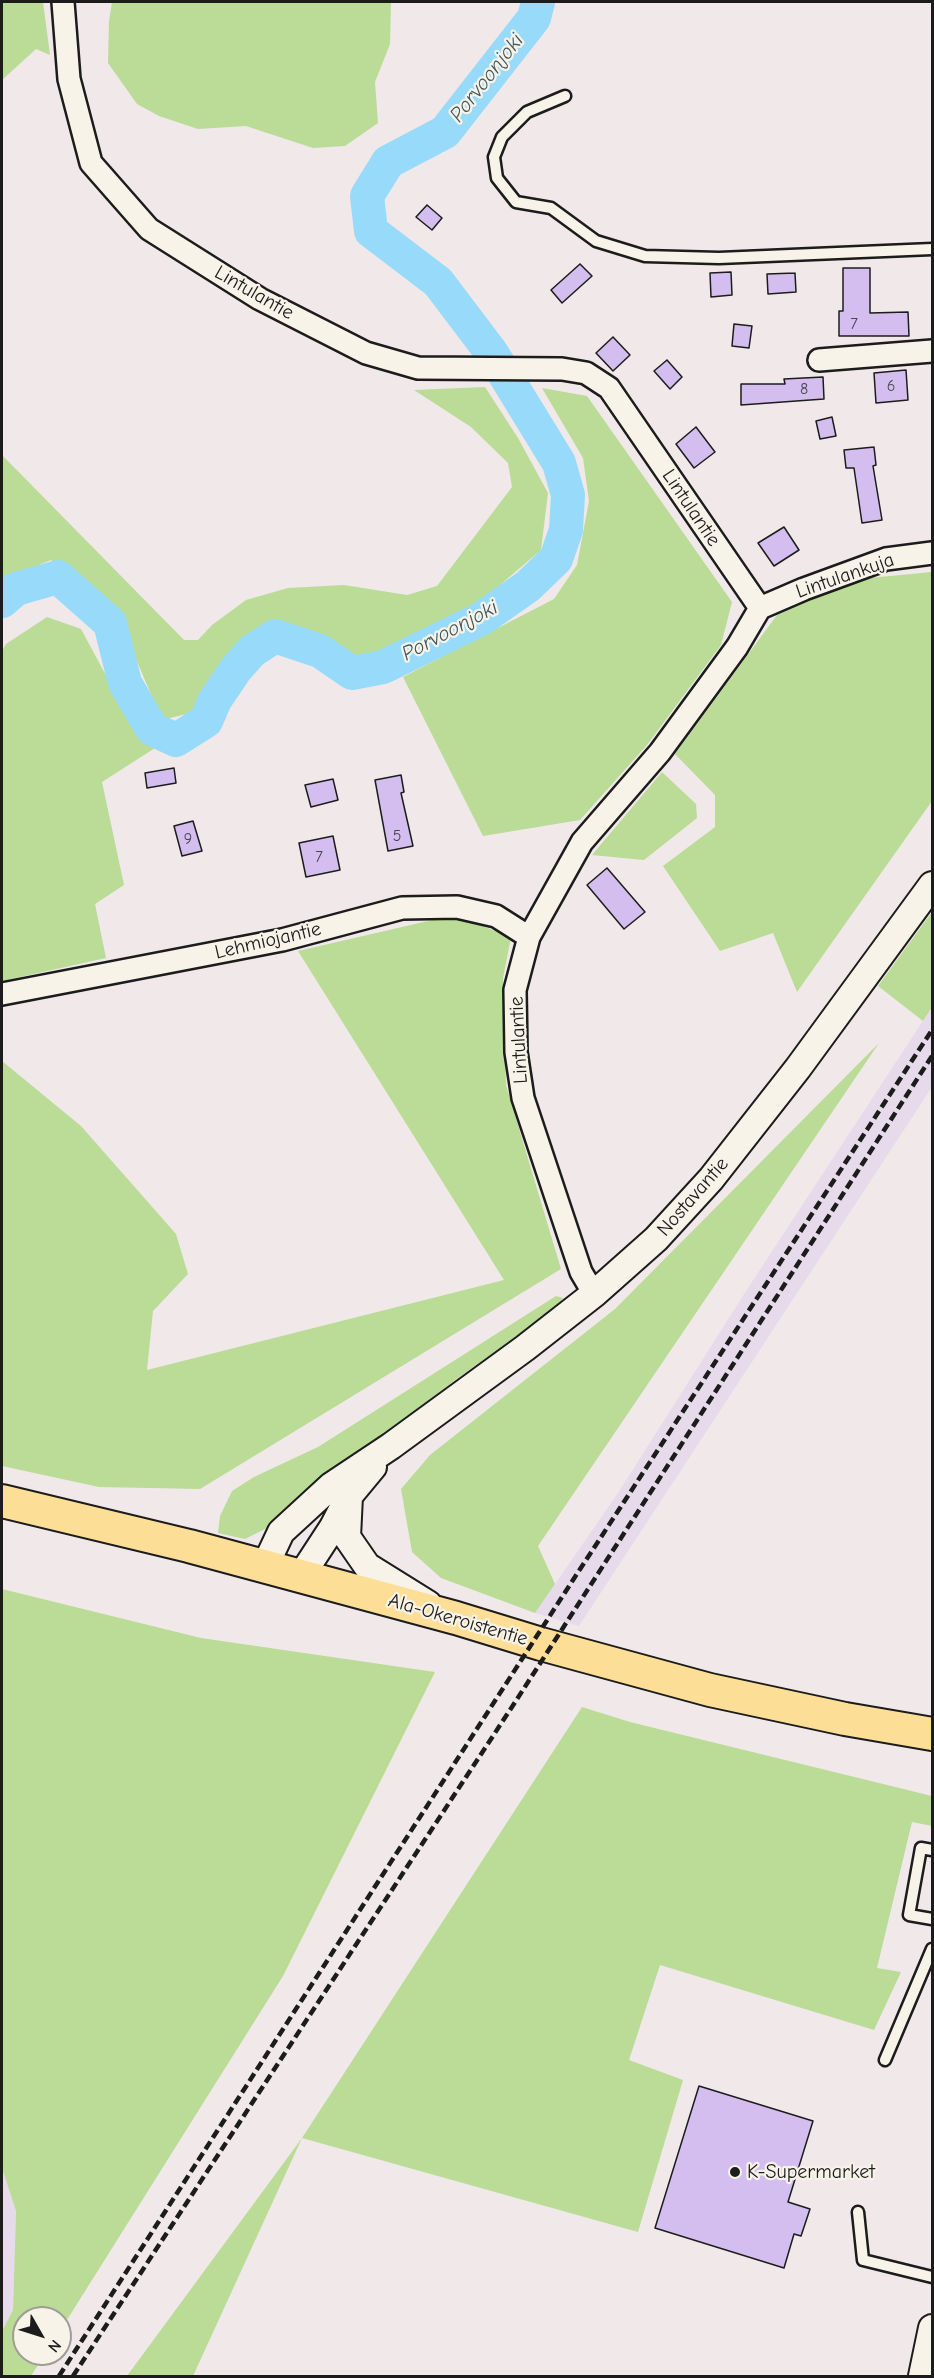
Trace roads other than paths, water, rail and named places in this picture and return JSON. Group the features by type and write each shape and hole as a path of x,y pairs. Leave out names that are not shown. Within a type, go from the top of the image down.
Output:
{"main road":[{"name":"Ala-Okeroistentie","path":"2,1501 265,1566 710,1690 927,1735"}],"street":[{"name":"Lintulantie","path":"63,2 69,79 91,163 149,229 260,298 366,353 418,368 562,369 586,373 609,388 760,608 737,647 660,752 582,842 529,937 515,990 516,1052 523,1098 581,1272 594,1294"},
{"path":"819,360 933,351"},
{"name":"Lintulankuja","path":"760,608 886,559 933,552"},
{"name":"Nostavantie","path":"265,1566 281,1532 331,1486 391,1446 525,1348 594,1294 656,1239 711,1179 798,1068 933,885"},
{"name":"Lehmiojantie","path":"2,994 282,940 402,908 457,907 476,911 496,916 529,937"},
{"name":"Nostavantie","path":"301,1576 333,1527 349,1496 391,1446"},
{"path":"349,1496 347,1537 367,1566 419,1599 456,1618"},
{"path":"922,2376 933,2328"}],"lane":[{"path":"565,96 527,112 502,137 494,157 497,178 516,201 551,208 596,241 645,256 719,258 933,249"},
{"path":"933,1850 921,1848 909,1914 933,1918"},
{"path":"885,2060 931,1953"},
{"path":"858,2212 863,2260 933,2277"}],"waterway":[{"name":"Porvoonjoki","path":"2,601 16,589 58,577 110,623 125,683 152,729 176,740 206,721 215,700 236,669 252,651 275,636 320,651 352,673 383,667 481,619 528,586 556,559 566,530 568,495 559,463 491,352 438,282 371,231 367,196 388,162 445,132 534,18 538,2"}],"railway":[{"path":"59,2376 573,1580 932,1030"},
{"path":"73,2376 510,1710 932,1056"}],"place":[{"name":"K-Supermarket","path":"735,2172"}]}
